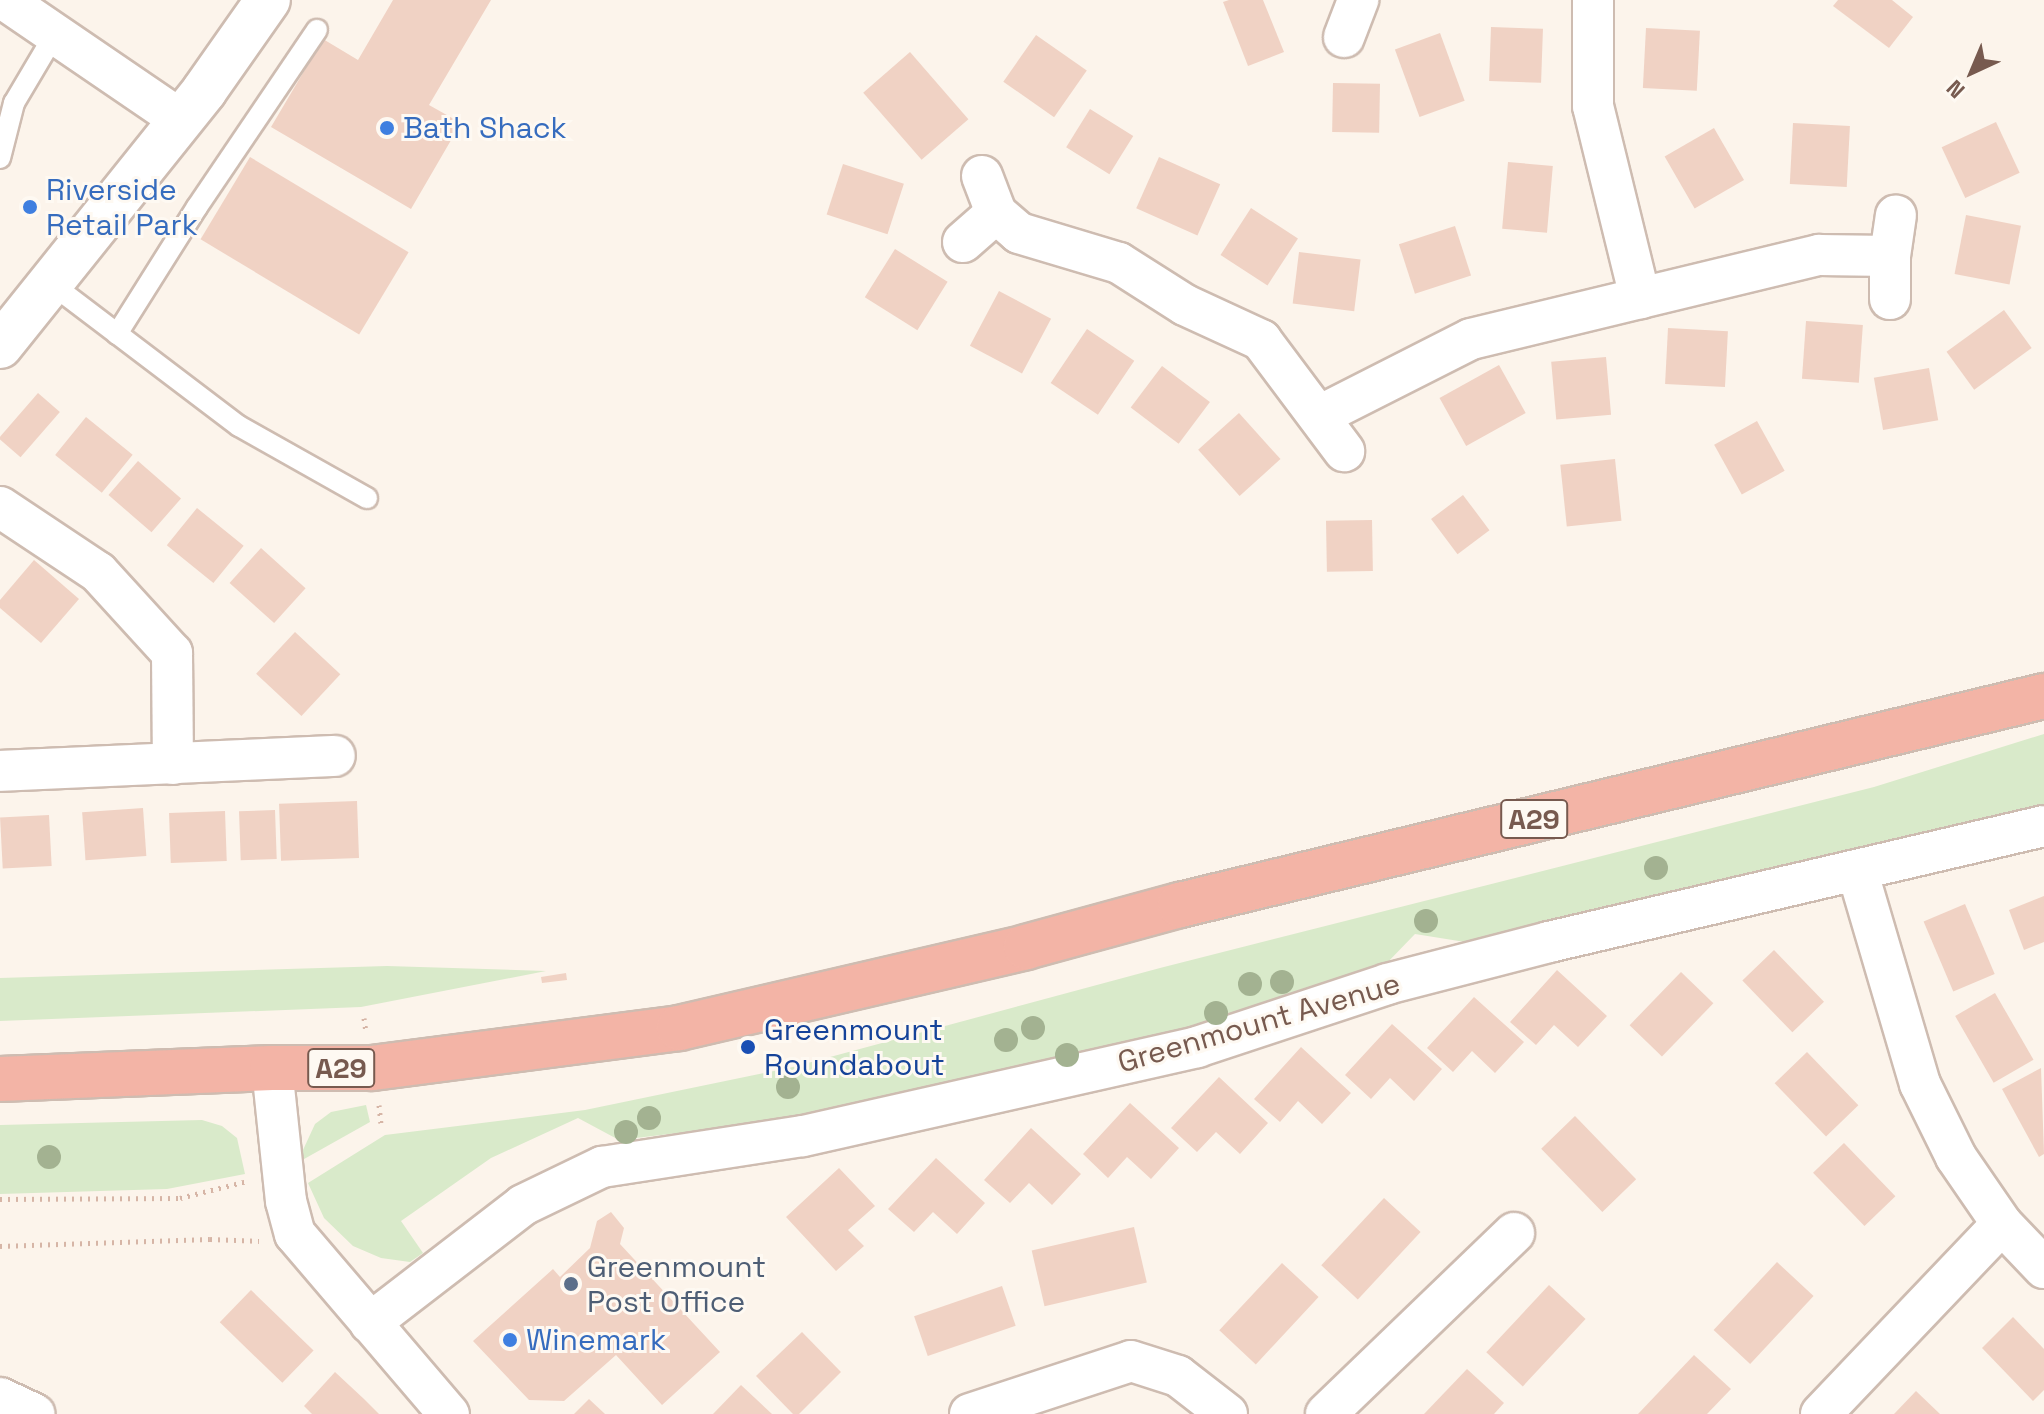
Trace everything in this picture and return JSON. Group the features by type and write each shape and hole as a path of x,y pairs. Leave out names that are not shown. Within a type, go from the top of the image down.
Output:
{"highway":[{"name":"A29","path":"0,1079 272,1068 372,1068 679,1028 1026,947 1180,905 2044,696"}],"street":[{"path":"5,0 181,120"},
{"path":"0,346 181,120 268,0"},
{"path":"1586,1 1593,106 1640,298"},
{"path":"982,176 996,213 1019,233 1119,263 1185,305 1261,340 1344,451"},
{"path":"963,242 996,213"},
{"path":"1890,299 1890,256 1896,215"},
{"path":"1319,416 1471,339 1819,255 1890,256"},
{"path":"0,507 98,572 172,653 173,764"},
{"path":"0,771 335,756"},
{"name":"Greenmount Avenue","path":"370,1323 523,1205 602,1167 803,1136 1197,1047 1387,984 2044,826"},
{"path":"1857,870 1920,1084 1956,1157 2002,1224 2044,1268"},
{"path":"272,1068 286,1201 295,1234 449,1414"},
{"path":"1821,1414 2002,1224"},
{"path":"1326,1414 1514,1233"},
{"path":"970,1414 1131,1361 1178,1376 1227,1414"},
{"path":"0,1398 35,1414"}],"lane":[{"path":"117,334 197,207 317,30"},
{"path":"0,158 14,103 55,34"},
{"path":"49,282 239,426 367,498"}],"path":[{"path":"0,1199 180,1198 247,1181"},
{"path":"0,1246 210,1239 250,1243 295,1234"}],"green space":[{"path":"2044,734 2044,806 1465,942 1415,934 1384,966 1192,1027 1035,1069 754,1124 619,1140 578,1118 491,1158 401,1221 423,1253 410,1262 381,1258 353,1246 324,1218 308,1183 385,1135 585,1110 793,1067 1160,968 1874,787"},
{"path":"387,966 546,971 361,1007 0,1021 0,978"},
{"path":"366,1105 370,1122 297,1163 315,1124 331,1112"},
{"path":"202,1120 222,1126 237,1138 245,1174 167,1189 0,1194 0,1125"}],"building":[{"path":"393,0 491,0 429,105 461,123 411,209 271,127 323,39 358,60"},
{"path":"1263,0 1284,52 1248,66 1223,2"},
{"path":"1838,0 1892,0 1913,17 1889,48 1833,6"},
{"path":"1491,27 1543,29 1541,83 1489,81"},
{"path":"1646,28 1700,31 1697,91 1643,88"},
{"path":"1440,33 1465,101 1420,117 1395,49"},
{"path":"1036,35 1087,71 1054,117 1003,82"},
{"path":"910,52 968,119 922,160 863,93"},
{"path":"1333,83 1380,84 1379,133 1332,132"},
{"path":"1090,109 1133,136 1109,174 1066,147"},
{"path":"1996,122 2020,173 1965,198 1942,147"},
{"path":"1793,123 1850,126 1847,187 1790,184"},
{"path":"1714,128 1744,180 1695,208 1665,156"},
{"path":"250,157 409,252 359,335 201,239"},
{"path":"1159,157 1220,184 1197,235 1136,208"},
{"path":"1508,162 1553,166 1547,233 1502,229"},
{"path":"843,164 904,184 887,234 827,214"},
{"path":"1251,208 1298,238 1267,285 1221,255"},
{"path":"1966,215 2021,226 2010,285 1955,274"},
{"path":"1455,226 1471,275 1415,294 1399,244"},
{"path":"895,249 948,282 917,330 865,297"},
{"path":"1299,252 1361,260 1354,311 1293,304"},
{"path":"999,291 1051,319 1022,373 970,346"},
{"path":"2004,310 2032,348 1974,390 1947,352"},
{"path":"1806,321 1863,325 1859,383 1802,379"},
{"path":"1668,328 1728,331 1725,387 1665,384"},
{"path":"1087,329 1134,361 1098,415 1051,383"},
{"path":"1606,357 1611,415 1556,420 1551,362"},
{"path":"1499,365 1526,413 1466,446 1440,398"},
{"path":"1162,366 1210,402 1179,444 1131,408"},
{"path":"1929,368 1938,420 1883,430 1874,378"},
{"path":"38,393 60,412 21,457 0,437"},
{"path":"1239,413 1280,459 1240,496 1198,450"},
{"path":"86,417 133,455 102,493 55,455"},
{"path":"1757,421 1785,471 1742,495 1714,445"},
{"path":"1615,459 1621,521 1567,526 1560,465"},
{"path":"138,461 181,498 151,532 108,495"},
{"path":"1463,495 1489,530 1458,554 1431,519"},
{"path":"197,508 244,546 213,583 167,545"},
{"path":"1372,520 1373,571 1327,572 1326,521"},
{"path":"261,548 306,588 274,623 230,583"},
{"path":"34,560 79,599 41,643 0,608 0,600"},
{"path":"295,632 340,674 301,716 256,674"},
{"path":"357,801 359,858 281,861 279,804"},
{"path":"143,808 146,856 85,860 82,812"},
{"path":"275,810 277,859 241,860 239,811"},
{"path":"225,811 227,861 171,863 169,813"},
{"path":"49,815 52,866 3,868 0,818"},
{"path":"2044,896 2044,942 2024,950 2009,910"},
{"path":"1965,904 1995,974 1953,992 1924,922"},
{"path":"1774,950 1824,1002 1792,1032 1742,981"},
{"path":"1557,970 1607,1016 1578,1047 1554,1025 1536,1045 1510,1022"},
{"path":"1681,972 1713,1003 1662,1056 1630,1025"},
{"path":"566,973 567,980 542,983 541,977"},
{"path":"1995,993 2034,1060 1994,1083 1955,1016"},
{"path":"1474,997 1524,1042 1495,1073 1472,1051 1453,1072 1427,1048"},
{"path":"1392,1024 1442,1069 1414,1101 1390,1078 1371,1099 1345,1075"},
{"path":"1301,1047 1351,1093 1322,1124 1298,1101 1280,1122 1254,1099"},
{"path":"1807,1052 1858,1105 1826,1136 1775,1083"},
{"path":"2041,1068 2044,1154 2039,1157 2002,1089"},
{"path":"1219,1077 1268,1123 1240,1154 1216,1132 1197,1152 1171,1128"},
{"path":"1130,1103 1179,1148 1151,1179 1127,1157 1108,1178 1083,1154"},
{"path":"1575,1116 1636,1179 1602,1212 1541,1149"},
{"path":"1031,1128 1081,1174 1052,1205 1029,1183 1010,1203 984,1180"},
{"path":"1844,1143 1895,1196 1864,1226 1813,1173"},
{"path":"936,1158 985,1203 957,1234 933,1212 914,1232 888,1209"},
{"path":"839,1168 875,1206 848,1230 864,1246 836,1271 786,1217"},
{"path":"1384,1198 1421,1232 1358,1299 1321,1265"},
{"path":"611,1212 624,1228 620,1244 720,1352 662,1405 616,1355 564,1401 529,1400 473,1341 553,1269 560,1277 590,1248 597,1221"},
{"path":"1134,1227 1147,1283 1045,1306 1032,1251"},
{"path":"1777,1262 1814,1296 1750,1364 1714,1330"},
{"path":"1282,1263 1319,1297 1256,1364 1219,1330"},
{"path":"1549,1285 1586,1319 1523,1386 1486,1352"},
{"path":"1002,1286 1016,1326 928,1356 914,1316"},
{"path":"251,1290 314,1350 282,1383 220,1322"},
{"path":"2013,1317 2044,1349 2044,1390 2033,1401 1982,1348"},
{"path":"802,1332 841,1372 799,1414 793,1414 756,1376"},
{"path":"1694,1355 1731,1389 1707,1414 1638,1414"},
{"path":"1467,1369 1504,1403 1494,1414 1424,1414"},
{"path":"335,1372 379,1414 312,1414 304,1406"},
{"path":"741,1385 772,1414 713,1414"},
{"path":"1916,1391 1940,1414 1894,1414"},
{"path":"589,1399 605,1414 574,1414"}],"place":[{"name":"Bath Shack","path":"387,128"},
{"name":"Riverside Retail Park","path":"30,207"},
{"name":"Greenmount Roundabout","path":"748,1047"},
{"name":"Greenmount Post Office","path":"571,1284"},
{"name":"Winemark","path":"510,1340"}]}
